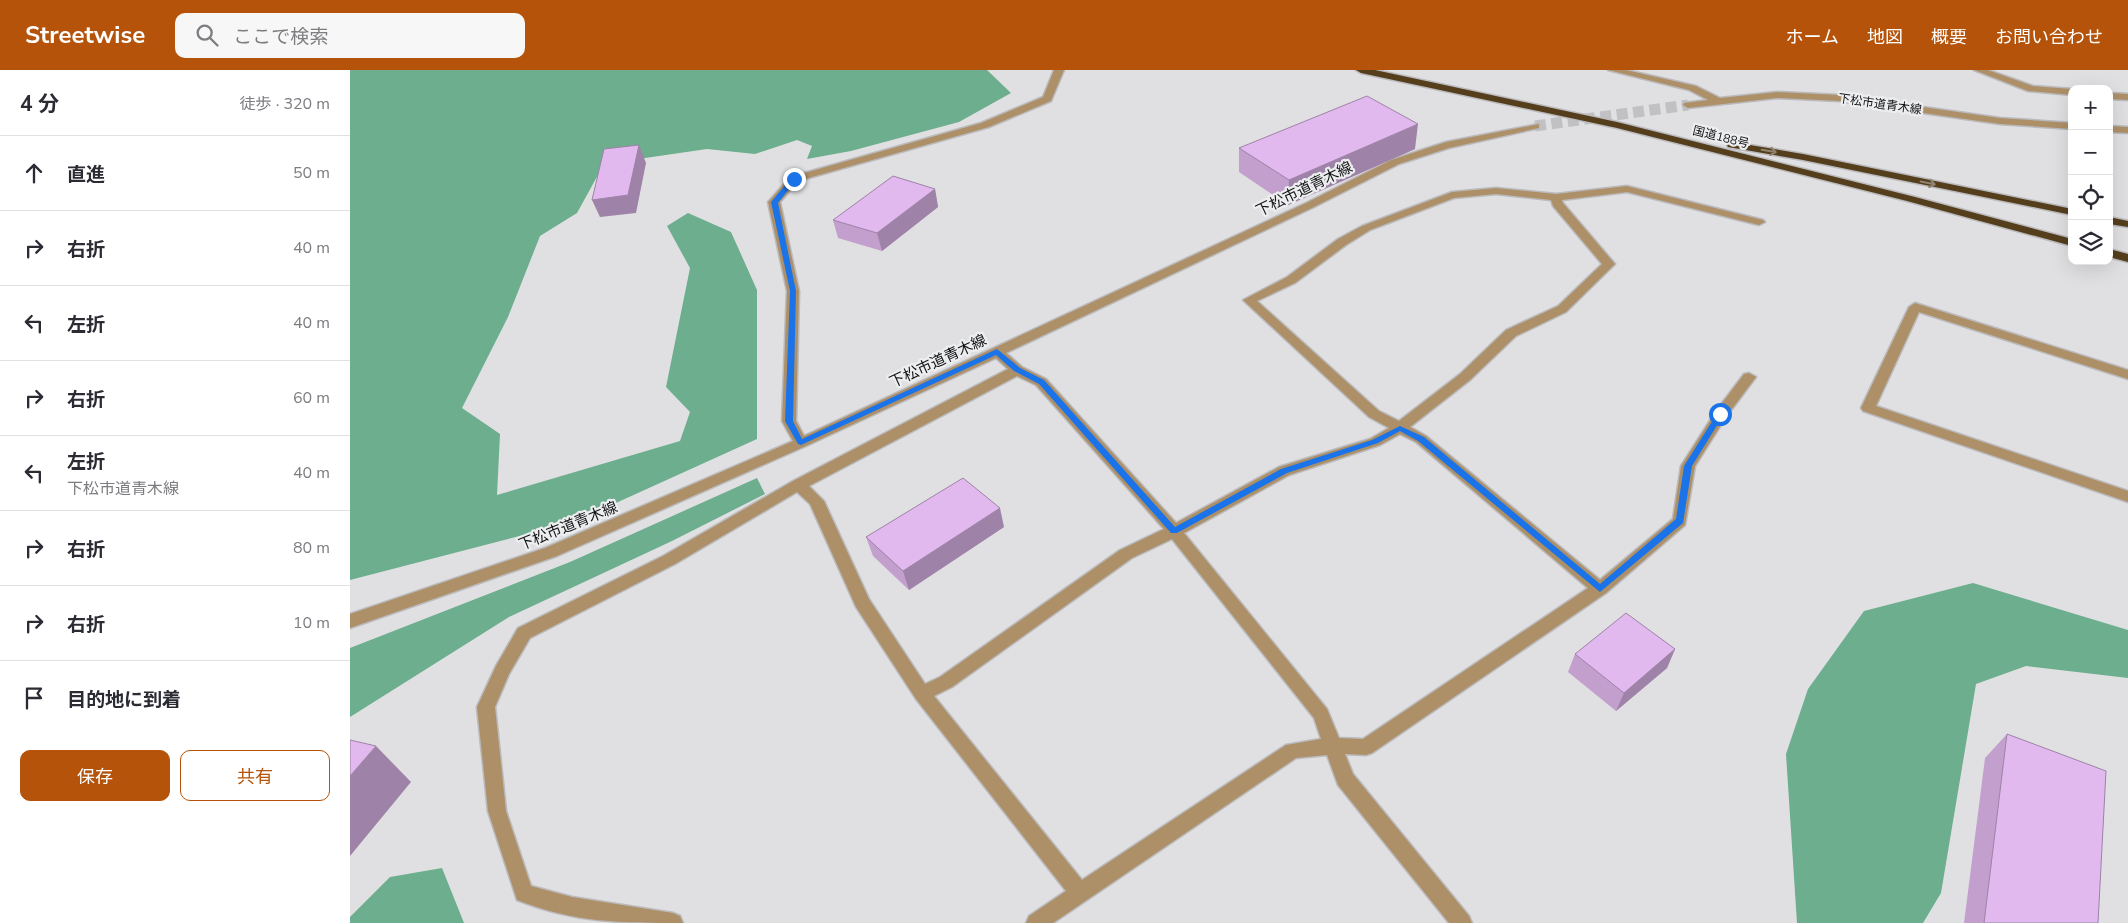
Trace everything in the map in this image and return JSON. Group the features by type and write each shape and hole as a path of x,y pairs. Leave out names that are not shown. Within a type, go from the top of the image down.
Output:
{"highway":[{"name":"国道188号","path":"1361,70 1617,125 1911,199 2068,242"},
{"path":"1617,125 1802,157 2068,211"},
{"path":"2113,221 2128,224"},
{"path":"2113,254 2127,258"}],"street":[{"path":"801,442 789,421 793,291 774,202 794,179 985,125 1047,99 1059,70"},
{"path":"1613,70 1692,88 1716,100"},
{"path":"1979,70 2032,89 2068,92"},
{"name":"下松市道青木線","path":"1688,104 1777,95 1838,98 2000,121 2068,126"},
{"path":"2113,96 2128,97"},
{"name":"下松市道青木線","path":"350,621 551,552 801,442 997,352 1301,209 1395,162 1446,145 1535,126"},
{"path":"2113,128 2128,130"},
{"path":"1600,589 1421,439 1374,414 1249,300 1291,280 1342,242 1366,228 1452,195 1496,191 1556,197 1627,190 1662,196 1759,222"},
{"path":"922,694 946,682 1126,554 1174,531 1284,471 1375,442 1400,428 1464,377 1511,333 1562,309 1609,264 1557,204 1556,197"},
{"path":"2128,375 1915,307 1868,408 2128,497"},
{"path":"997,352 1017,370 1041,382 1174,531 1320,714 1345,779 1462,923"},
{"path":"673,923 572,907 524,893 497,811 486,707 524,633 669,560 798,485 1017,370"},
{"path":"1036,923 1292,751 1332,746 1366,747 1600,589 1680,521 1688,466 1720,414 1748,377"},
{"path":"798,485 816,501 862,602 922,694 1081,894"}],"green space":[{"path":"350,70 987,70 1011,93 959,122 851,151 807,159 812,146 797,140 755,154 707,149 604,164 577,213 540,236 508,317 462,408 500,434 497,495 680,441 690,412 666,387 690,268 667,226 688,213 731,232 757,290 757,439 574,522 350,580"},
{"path":"757,478 765,494 672,541 509,617 350,717 350,648 570,562"},
{"path":"1973,583 2128,630 2128,678 2026,666 1976,684 1941,893 1923,923 1797,923 1786,754 1808,689 1864,611"},
{"path":"442,868 464,923 350,923 350,917 390,877"}],"building":[{"path":"1367,96 1418,124 1289,180 1239,148"},
{"path":"639,145 628,195 592,200 604,149"},
{"path":"893,176 935,189 877,233 833,220"},
{"path":"963,478 1000,508 903,571 866,537"},
{"path":"1626,613 1675,649 1624,693 1575,654"},
{"path":"2007,734 2106,771 2098,923 1984,923"},
{"path":"350,740 376,746 350,776"}],"tunnel":[{"path":"1535,126 1688,105"}],"route":[{"path":"794,179 774,202 793,291 789,421 801,442 997,352 1017,370 1041,382 1174,531 1284,471 1375,442 1400,428 1421,439 1600,589 1680,521 1688,466 1720,414"}]}
